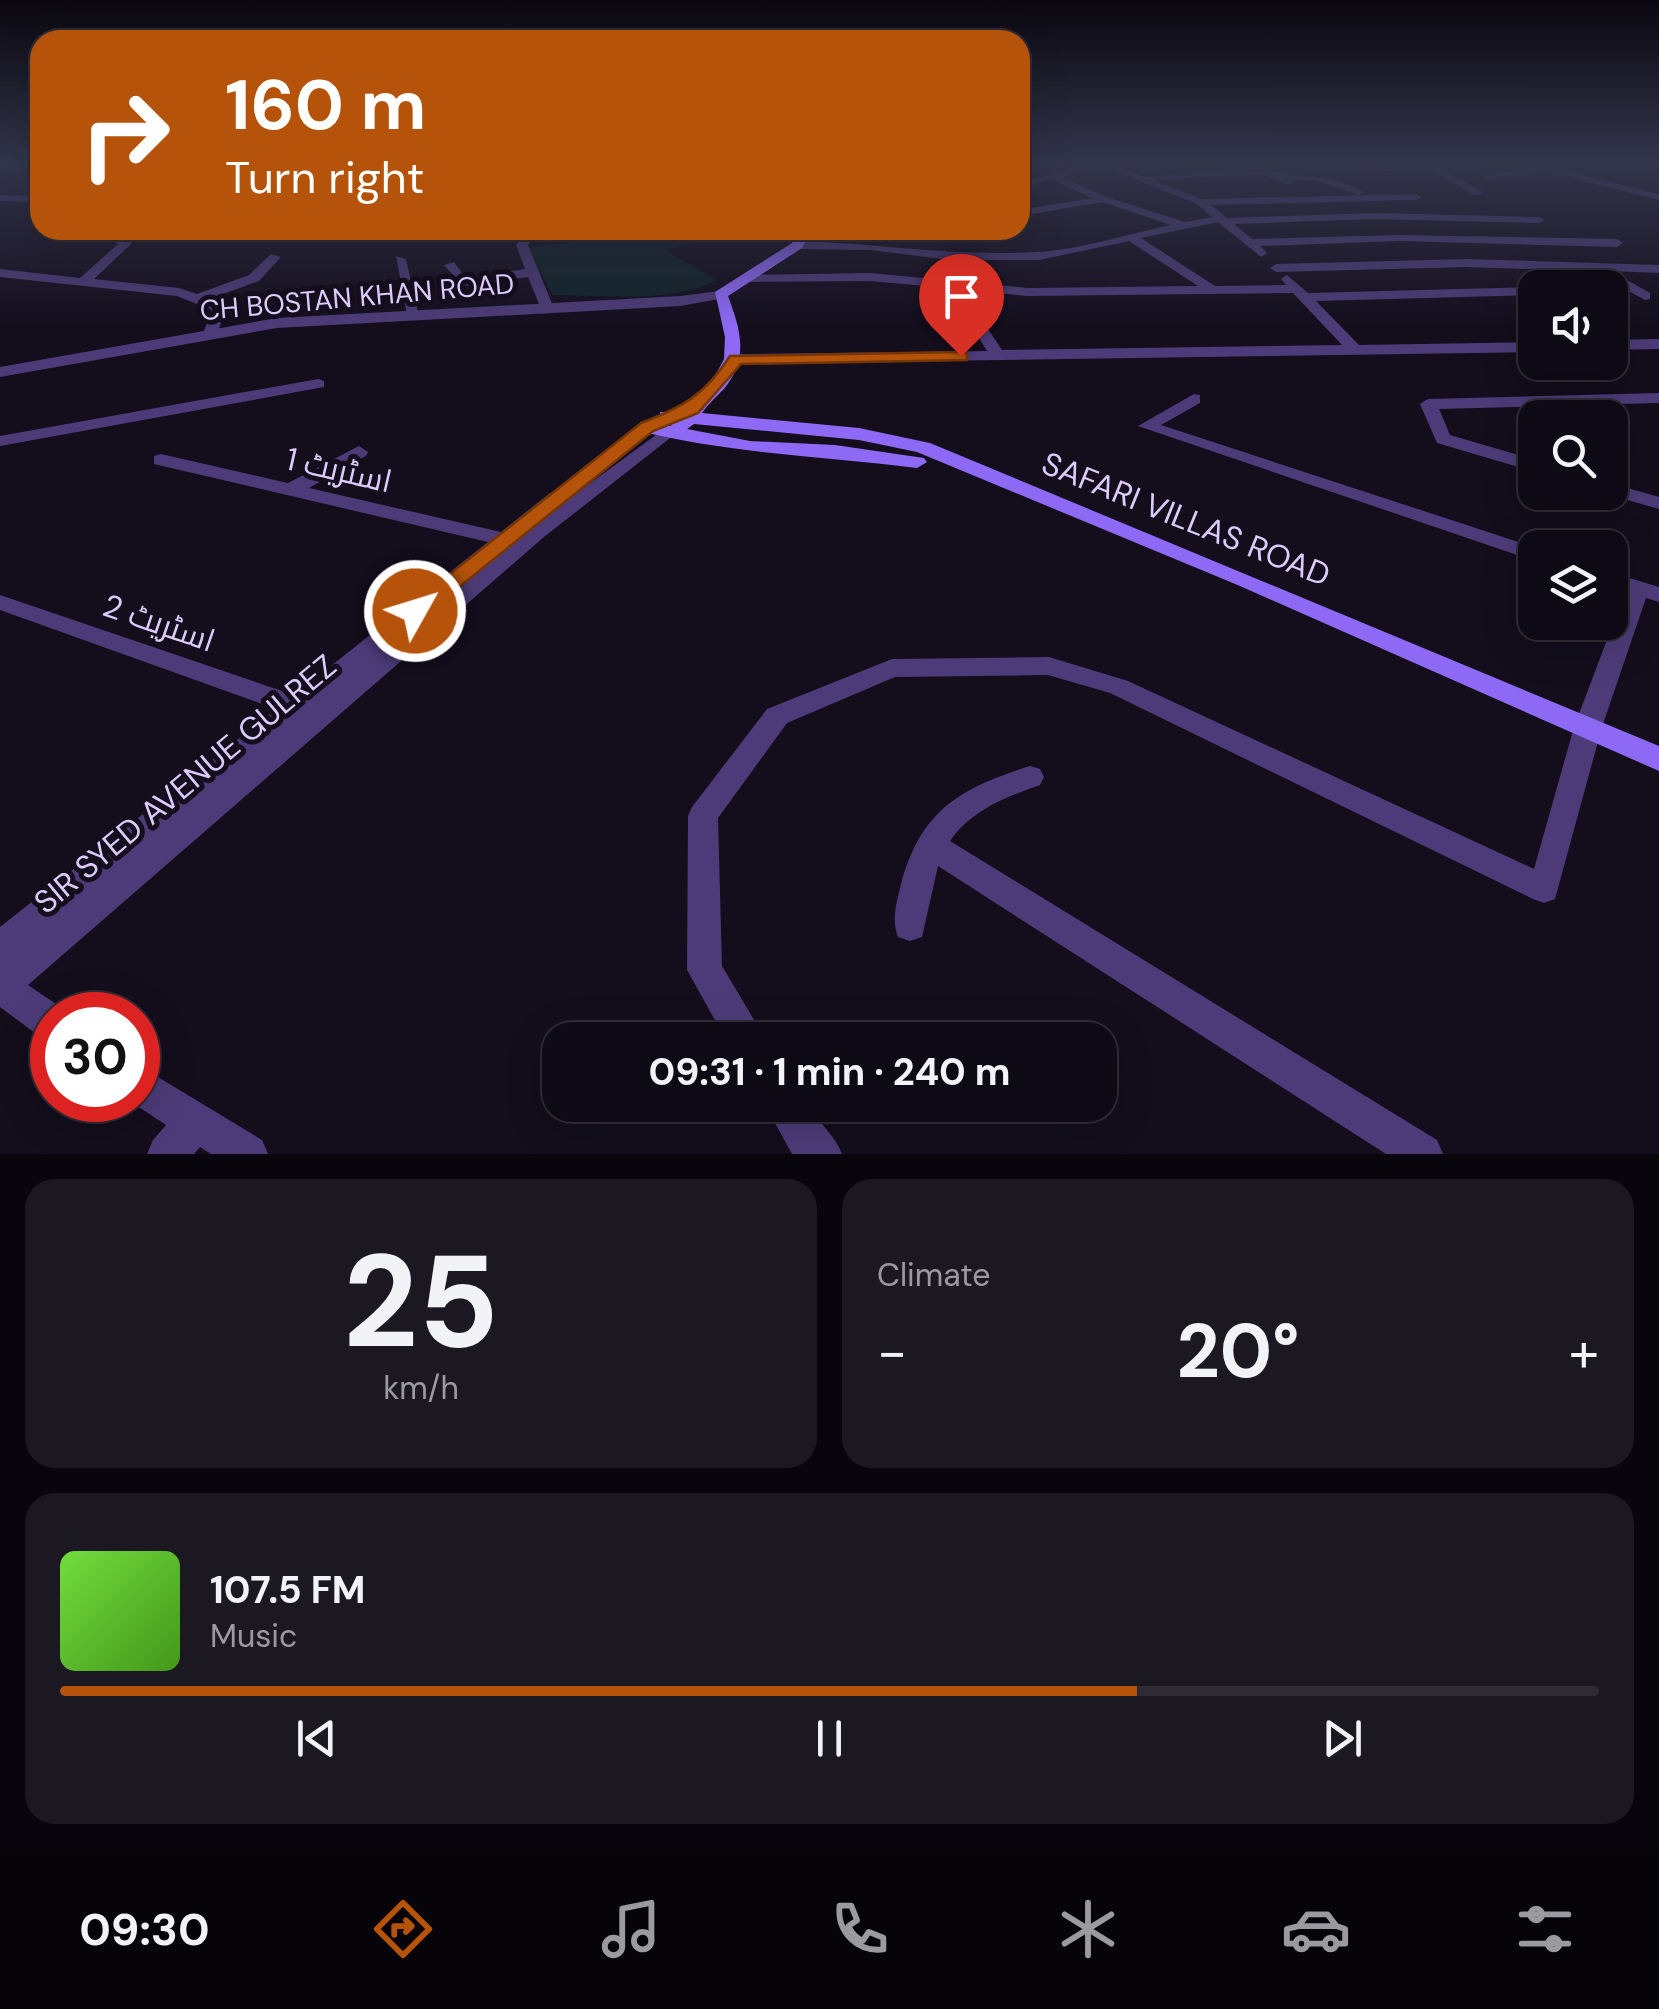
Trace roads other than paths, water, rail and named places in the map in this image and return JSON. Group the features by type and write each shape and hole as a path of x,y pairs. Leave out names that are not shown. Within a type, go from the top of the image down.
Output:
{"main road":[{"path":"736,359 732,329 720,295 750,279 798,240"},
{"name":"SIR SYED AVENUE GULREZ","path":"673,420 725,378 736,359"},
{"name":"SAFARI VILLAS ROAD","path":"673,420 750,447 835,451 921,462 1019,489 1267,588 1659,758"}],"street":[{"path":"1164,219 1183,225"},
{"path":"825,240 951,256 1039,256 1183,225 1267,219"},
{"path":"1493,219 1540,220"},
{"path":"1224,220 1252,243 1356,351"},
{"path":"1131,236 1214,291"},
{"path":"1252,243 1399,238 1617,243"},
{"path":"86,279 126,243 120,240"},
{"path":"526,240 522,245 546,306"},
{"path":"199,298 254,278 276,257"},
{"path":"400,259 414,314"},
{"path":"1276,268 1467,263 1659,269"},
{"path":"450,265 464,282 534,272"},
{"path":"1593,266 1600,270"},
{"path":"0,273 86,279 199,298 220,308 211,331"},
{"path":"750,279 870,277 1028,292 1518,291"},
{"path":"952,286 998,356"},
{"path":"1628,286 1645,296 1628,295"},
{"name":"CH BOSTAN KHAN ROAD","path":"0,372 211,331 720,295"},
{"path":"1628,345 1659,344"},
{"path":"736,359 1518,347"},
{"path":"0,441 318,384"},
{"path":"1582,400 1659,398"},
{"path":"1194,399 1147,426 1518,548"},
{"path":"1518,402 1428,404 1443,439 1518,461"},
{"name":"SIR SYED AVENUE GULREZ","path":"0,948 504,539 673,420"},
{"name":"SIR SYED AVENUE GULREZ","path":"0,986 673,420"},
{"path":"292,490 359,452"},
{"name":"اسٹریٹ 1","path":"161,460 504,539"},
{"path":"1628,495 1659,504"},
{"path":"735,1022 705,970 703,816 777,716 892,668 1049,666 1119,686 1544,889 1588,727 1649,592"},
{"name":"اسٹریٹ 2","path":"0,602 296,706"},
{"path":"910,926 930,845 952,816 980,792 1030,777"},
{"path":"930,845 1423,1154"},
{"path":"0,986 30,1008"},
{"path":"160,1100 248,1154"},
{"path":"796,1122 807,1141 822,1154"},
{"path":"168,1154 194,1124"}]}
